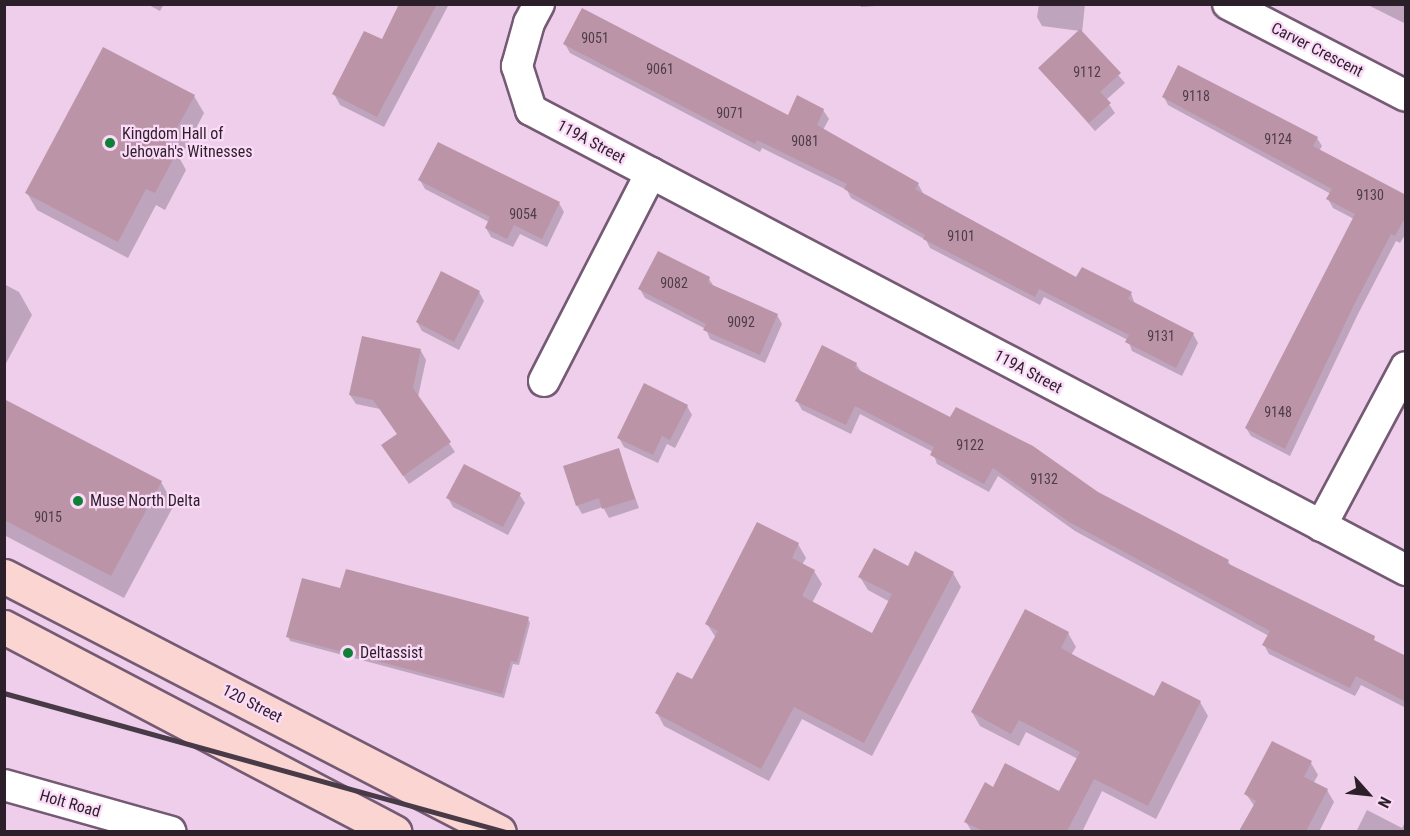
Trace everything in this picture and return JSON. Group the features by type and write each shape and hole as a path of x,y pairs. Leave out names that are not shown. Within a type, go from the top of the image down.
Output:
{"main road":[{"name":"120 Street","path":"4,576 499,831"},
{"path":"4,627 394,831"},
{"path":"110,681 151,679 177,689 204,679"}],"street":[{"name":"119A Street","path":"539,4 529,23 517,66 531,110 1406,570"},
{"name":"Carver Crescent","path":"1228,4 1406,96"},
{"path":"544,381 651,173"},
{"path":"1321,526 1406,367"},
{"name":"Holt Road","path":"4,785 171,831"}],"building":[{"path":"399,4 437,4 377,117 332,94 364,31 382,39"},
{"path":"582,8 788,115 797,95 824,109 817,125 919,183 915,189 1076,277 1082,267 1132,292 1128,299 1194,333 1176,368 1125,342 1129,335 1039,289 1035,297 923,239 925,235 844,189 847,184 757,140 755,144 563,44"},
{"path":"1080,29 1121,73 1100,92 1111,103 1089,123 1038,68"},
{"name":"Kingdom Hall of Jehovah's Witnesses","path":"103,47 195,95 167,146 177,152 155,193 146,189 118,242 25,193"},
{"path":"1178,65 1318,137 1313,146 1406,195 1406,216 1395,236 1391,234 1354,305 1285,449 1245,428 1355,214 1326,199 1332,189 1162,97"},
{"path":"438,142 560,202 542,239 514,225 507,239 485,228 490,217 418,180"},
{"path":"658,251 710,277 708,283 778,314 760,355 703,330 706,324 638,289"},
{"path":"441,271 480,291 454,342 416,322"},
{"path":"362,336 421,349 413,388 451,442 403,476 381,445 397,434 373,400 349,395"},
{"path":"822,345 857,363 855,368 950,417 956,407 1033,446 1098,492 1229,560 1227,563 1375,636 1374,640 1406,656 1406,702 1356,676 1350,688 1262,645 1270,631 1069,522 993,468 984,484 930,455 934,447 855,406 846,425 795,401"},
{"path":"644,383 688,405 670,440 662,436 653,455 617,438"},
{"name":"Muse North Delta","path":"4,399 162,481 111,576 4,520"},
{"path":"619,448 635,499 602,509 599,498 576,506 563,466"},
{"path":"464,464 521,493 503,527 446,498"},
{"path":"757,522 799,543 792,558 815,570 802,596 872,633 892,594 858,577 874,548 908,566 915,551 954,572 864,743 794,707 761,769 655,713 677,672 692,679 718,631 705,624"},
{"path":"346,569 529,617 517,662 511,661 502,694 286,637 302,578 340,588"},
{"path":"1025,609 1069,632 1061,648 1083,660 1154,696 1162,681 1201,701 1148,806 1094,779 1067,831 983,831 964,822 985,782 993,787 1005,763 1059,791 1080,752 1019,720 1011,734 971,712"},
{"path":"1272,741 1312,761 1304,777 1328,789 1306,831 1239,831 1256,801 1244,794"}],"railway":[{"path":"4,693 506,832"}],"place":[{"name":"Kingdom Hall of Jehovah's Witnesses","path":"110,143"},
{"name":"Muse North Delta","path":"78,501"},
{"name":"Deltassist","path":"348,653"}]}
